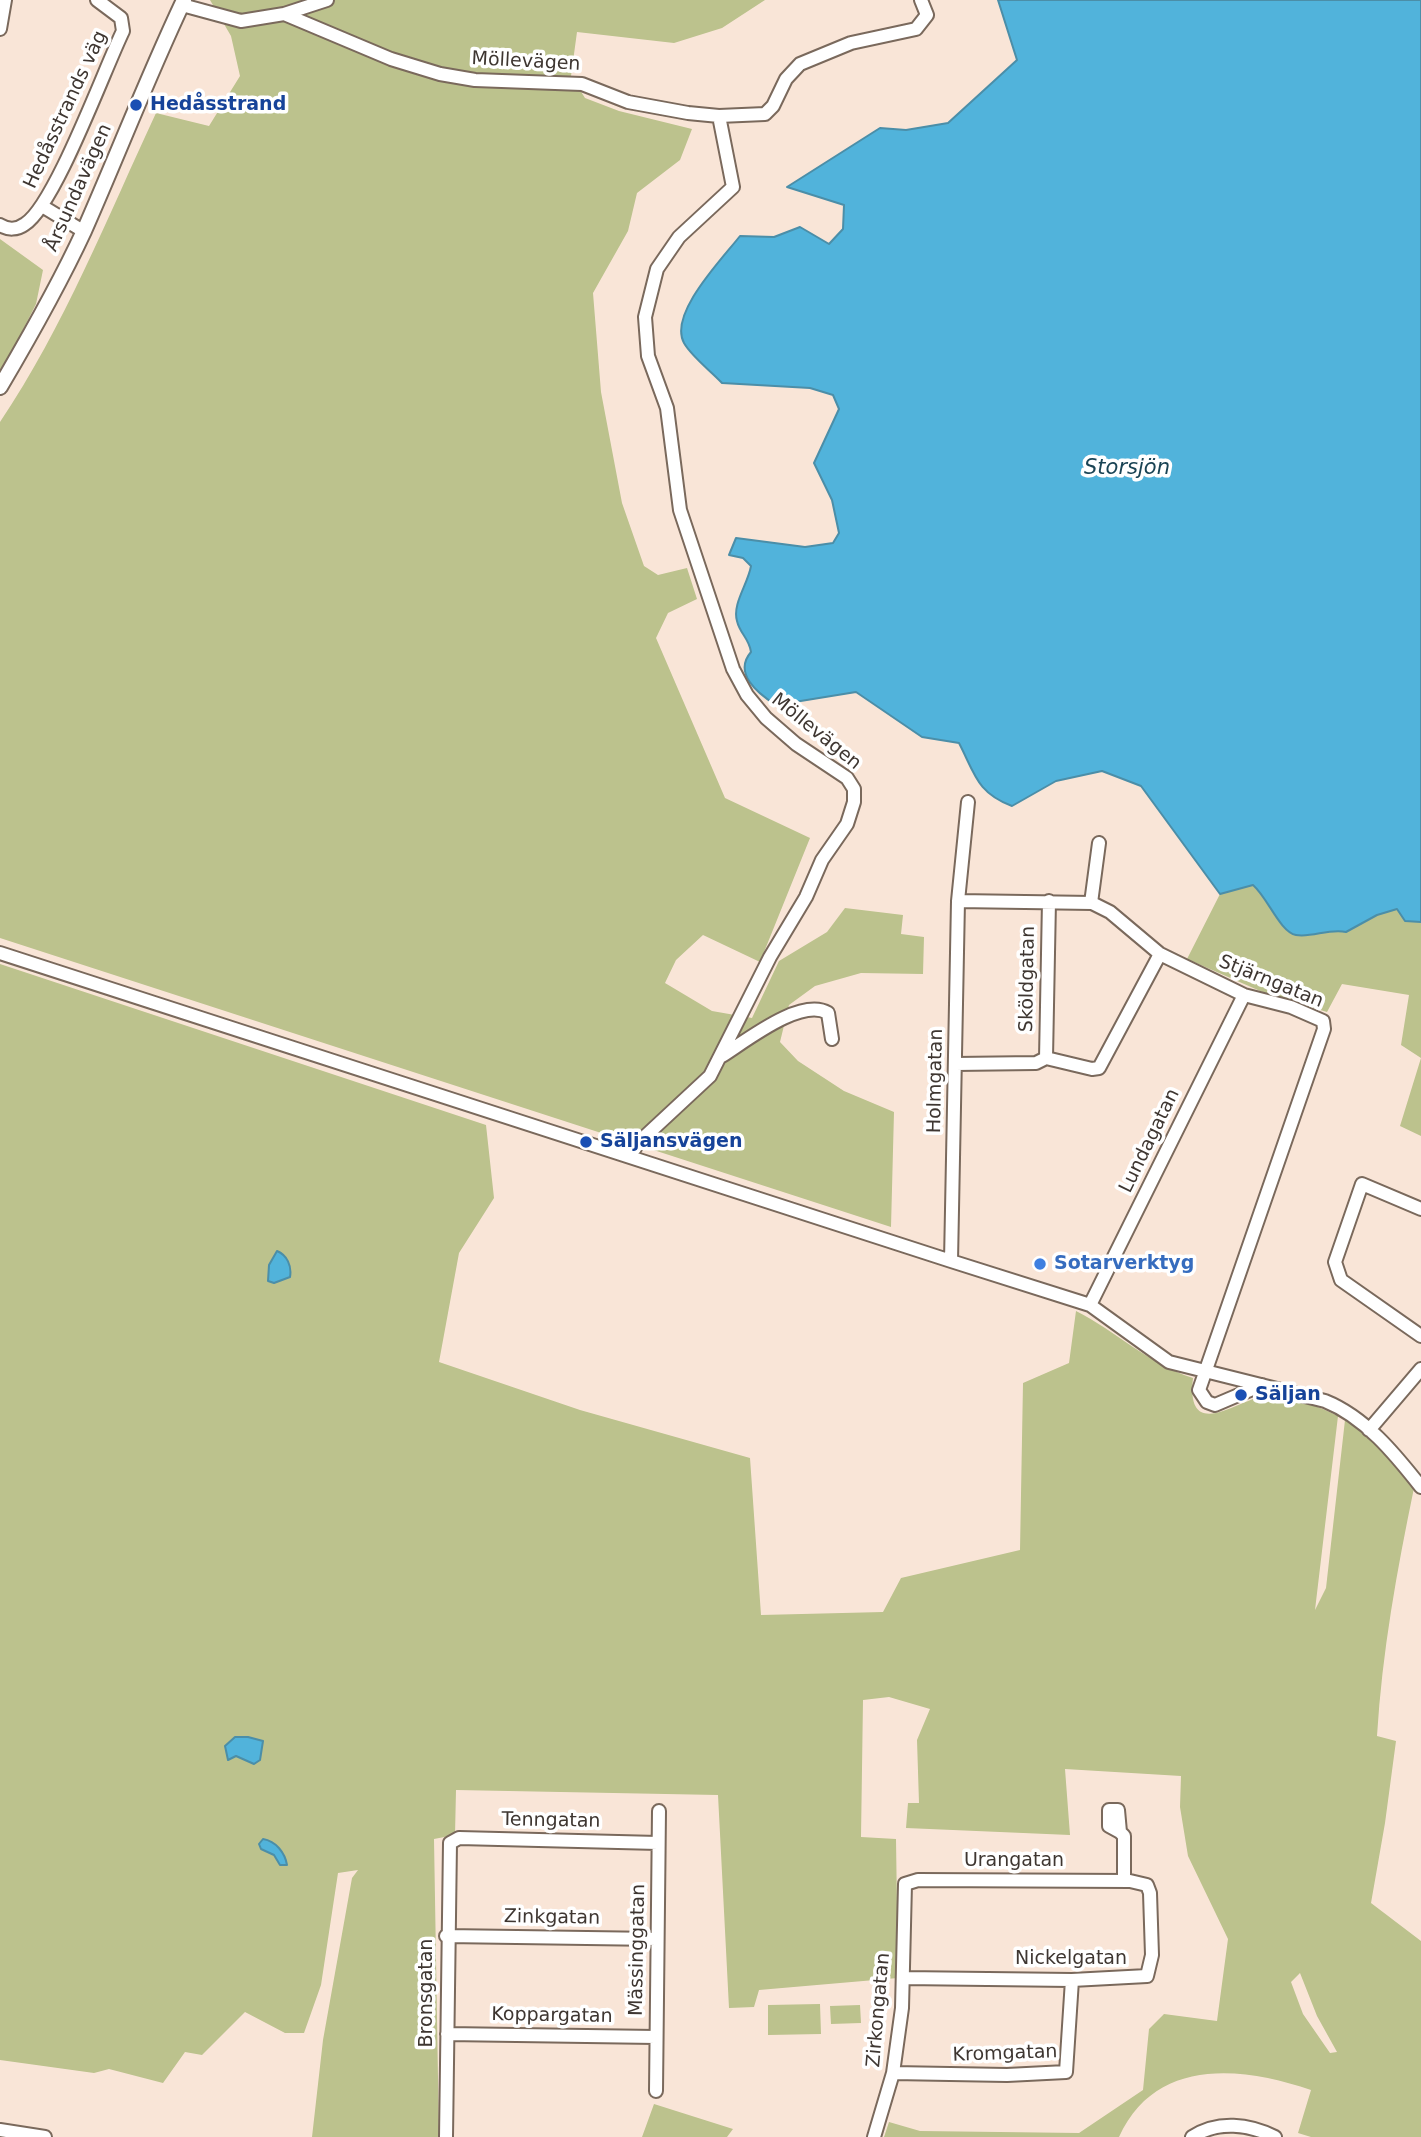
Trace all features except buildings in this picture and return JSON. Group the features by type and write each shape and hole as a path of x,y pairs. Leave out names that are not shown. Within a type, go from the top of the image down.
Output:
{"main road":[{"name":"Årsundavägen","path":"0,387 43,313 83,231 183,3"}],"street":[{"path":"0,29 5,0"},
{"name":"Hedåsstrands väg","path":"0,225 17,228 27,223 42,206 123,31 121,18 97,0"},
{"path":"183,3 242,21 284,14 327,0"},
{"name":"Möllevägen","path":"284,14 391,59 440,74 475,80 582,84 640,105 719,116 765,114 773,106 786,79 800,64 851,43 916,29 927,15 921,0"},
{"name":"Möllevägen","path":"629,1156 639,1142 710,1076 770,957 806,897 822,860 847,824 855,794 847,778 796,744 766,718 747,695 733,669 680,510 667,408 648,356 645,335 647,298 665,255 679,237 733,187 719,116"},
{"name":"Hedåsstrands väg","path":"42,206 83,231"},
{"path":"958,901 968,802"},
{"path":"1091,903 1099,843"},
{"name":"Stjärngatan","path":"958,901 1091,903 1114,915 1160,954 1244,995 1314,1015 1323,1021 1324,1029 1203,1372"},
{"name":"Holmgatan","path":"951,1261 958,901"},
{"name":"Sköldgatan","path":"1045,1058 1049,901"},
{"path":"0,953 1090,1305 1169,1362 1335,1405 1370,1430 1421,1487"},
{"path":"955,1064 1036,1063 1045,1058 1092,1069 1103,1065 1160,954"},
{"name":"Lundagatan","path":"1090,1305 1244,995"},
{"path":"722,1056 776,1023 809,1008 828,1013 832,1039"},
{"path":"1421,1209 1362,1184 1335,1262 1341,1280 1421,1336"},
{"path":"1370,1430 1421,1369"},
{"path":"1203,1372 1199,1390 1210,1404 1225,1403 1262,1385"},
{"name":"Mässinggatan","path":"656,2091 659,1811"},
{"path":"1120,1832 1125,1836 1124,1881"},
{"name":"Tenngatan","path":"448,1848 453,1839 458,1838 658,1843"},
{"name":"Bronsgatan","path":"446,2137 448,1848"},
{"name":"Urangatan","path":"905,1884 918,1880 1124,1881 1147,1885"},
{"name":"Zirkongatan","path":"874,2137 893,2073 903,1978 905,1884"},
{"name":"Nickelgatan","path":"903,1978 1072,1980 1147,1976 1152,1955 1150,1893 1147,1885"},
{"name":"Zinkgatan","path":"446,1936 657,1939"},
{"name":"Kromgatan","path":"893,2073 1007,2075 1066,2072 1072,1980"},
{"name":"Koppargatan","path":"447,2034 656,2037"},
{"path":"1192,2137 1218,2127 1233,2125 1253,2127 1275,2137"},
{"path":"0,2130 45,2137"}],"green space":[{"path":"210,0 765,0 722,28 674,43 577,32 571,76 585,98 619,111 692,129 680,160 637,193 628,231 593,293 601,392 622,503 644,566 658,575 687,568 697,599 668,613 656,638 725,798 810,838 760,962 703,935 676,960 665,983 712,1011 752,1018 779,961 827,932 845,908 903,915 901,934 924,937 923,974 861,973 815,986 789,1005 780,1042 798,1061 844,1091 894,1112 891,1227 0,938 0,422 65,310 156,113 209,126 240,76 231,36"},
{"path":"0,239 43,270 36,304 0,376"},
{"path":"1253,885 1271,904 1276,916 1297,936 1334,929 1346,932 1377,915 1397,909 1421,922 1421,1058 1401,1045 1409,995 1342,984 1327,1012 1267,994 1187,959 1220,894"},
{"path":"0,964 486,1125 494,1198 459,1253 439,1362 580,1410 750,1458 761,1615 883,1612 901,1578 1020,1550 1023,1383 1069,1363 1076,1311 1162,1365 1193,1378 1193,1399 1198,1410 1208,1414 1220,1412 1271,1395 1305,1402 1338,1416 1315,1610 1326,1588 1345,1420 1378,1444 1414,1488 1382,1673 1377,1736 1396,1741 1371,1903 1421,1941 1421,2137 1311,2137 1298,2133 1311,2090 1257,2076 1229,2073 1203,2074 1177,2081 1154,2093 1135,2111 1119,2137 884,2137 889,2122 920,2131 1079,2133 1143,2090 1149,2029 1164,2014 1217,2021 1228,1939 1188,1856 1180,1807 1181,1776 1065,1769 1070,1835 906,1828 908,1803 919,1803 917,1740 930,1709 889,1697 863,1700 861,1837 896,1839 898,1978 759,1990 754,2007 729,2008 718,1795 456,1790 455,1835 434,1839 439,2137 312,2137 323,2040 352,1878 358,1870 338,1873 321,1985 304,2033 285,2033 245,2012 202,2055 185,2052 163,2083 109,2069 94,2073 0,2060","holes":["1300,1973 1317,2016 1337,2052 1330,2053 1303,2014 1291,1982"]},
{"path":"1421,1058 1421,1136 1400,1126"},
{"path":"820,2004 821,2034 768,2035 768,2005"},
{"path":"860,2005 861,2023 831,2024 830,2006"},
{"path":"654,2104 733,2129 727,2137 642,2137"}],"water":[{"name":"Storsjön","path":"998,0 1421,0 1421,922 1405,921 1397,909 1377,915 1346,932 1308,935 1290,933 1253,885 1220,894 1141,786 1102,771 1056,781 1012,806 984,789 959,743 922,737 856,692 776,705 755,688 746,675 746,660 751,652 738,625 736,614 751,566 743,558 729,555 736,538 805,547 833,543 839,533 832,500 814,463 839,409 833,395 810,388 722,383 684,343 681,331 684,317 700,287 740,236 774,237 800,227 829,244 843,229 844,205 787,187 880,128 906,130 948,123 1017,60"},
{"path":"277,1251 286,1258 290,1277 274,1283 268,1281 269,1265"},
{"path":"235,1737 263,1741 260,1760 254,1764 236,1756 228,1760 225,1746"},
{"path":"263,1839 279,1848 287,1865 280,1865 274,1855 261,1849 259,1844"}],"place":[{"name":"Hedåsstrand","path":"136,105"},
{"name":"Säljansvägen","path":"586,1142"},
{"name":"Sotarverktyg","path":"1040,1264"},
{"name":"Säljan","path":"1241,1395"}]}
